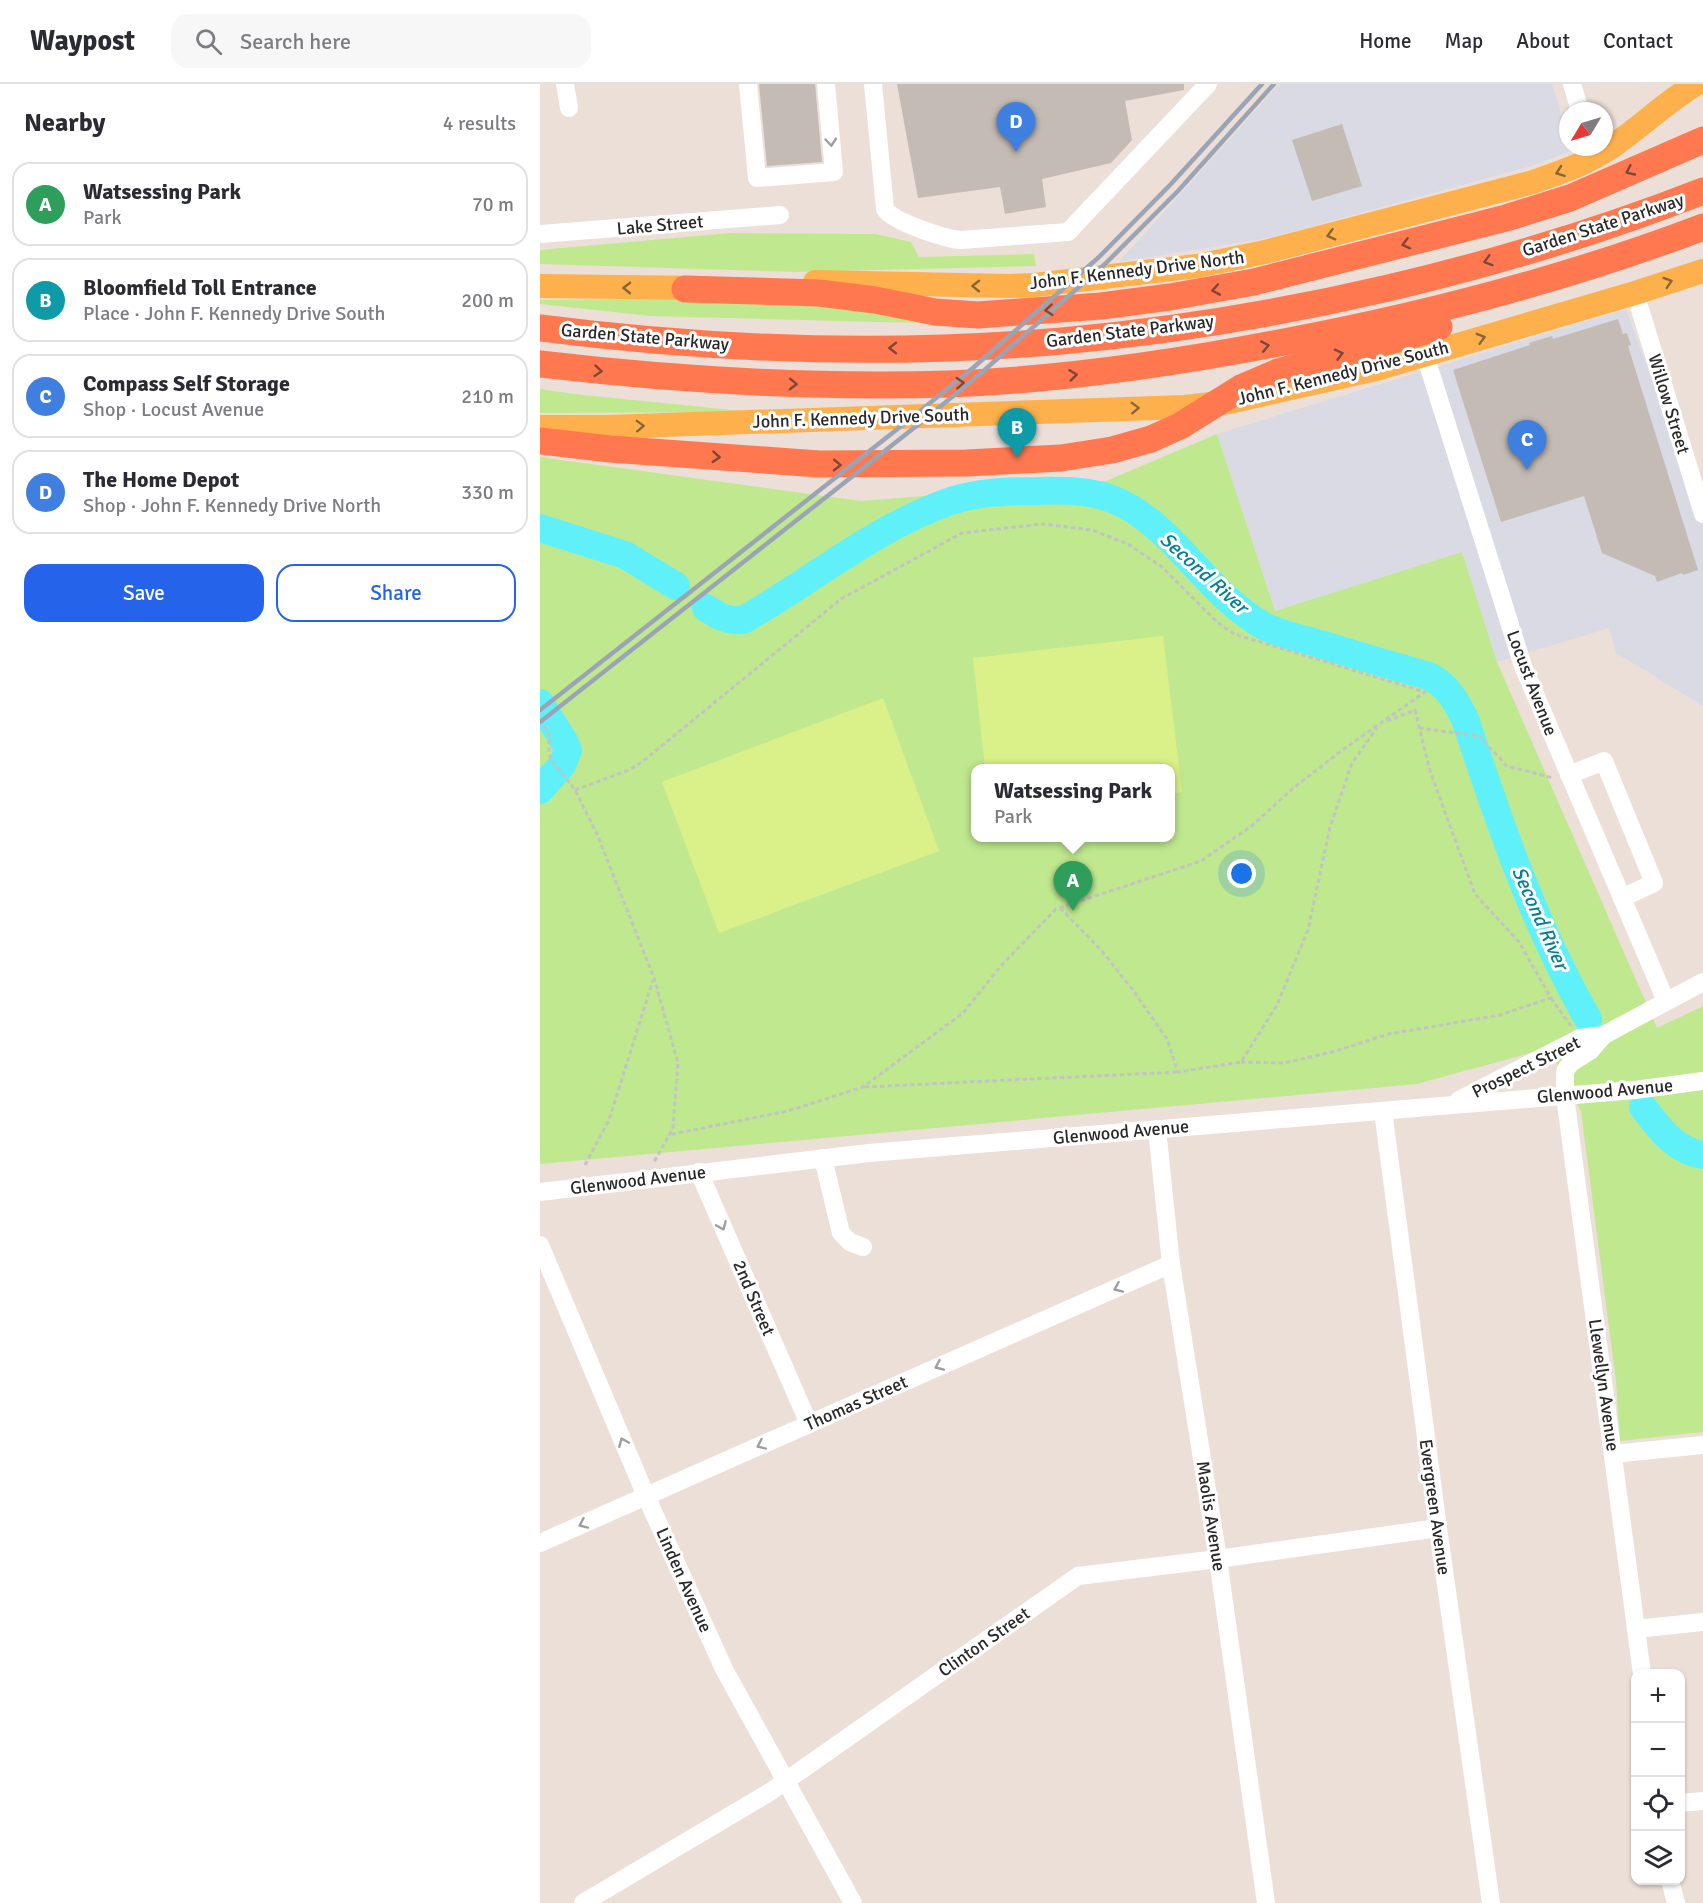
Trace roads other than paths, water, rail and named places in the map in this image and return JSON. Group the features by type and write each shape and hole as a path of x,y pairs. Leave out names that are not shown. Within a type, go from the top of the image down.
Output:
{"highway":[{"path":"685,289 819,293 875,300 949,314 998,315 1170,297 1233,287 1485,224 1570,198 1703,140"},
{"name":"Garden State Parkway","path":"540,327 626,338 826,348 952,347 1062,341 1216,321 1393,286 1558,241 1703,191"},
{"name":"Garden State Parkway","path":"540,364 698,380 812,384 905,385 1069,375 1179,361 1345,330 1511,290 1593,265 1703,227"},
{"path":"540,441 610,449 778,462 859,465 967,463 1061,458 1104,452 1167,433 1231,394 1264,378 1304,363 1514,306 1569,285 1672,239"}],"main road":[{"name":"John F. Kennedy Drive North","path":"1613,140 1696,84"},
{"name":"John F. Kennedy Drive North","path":"540,286 685,289 819,282 1035,285 1197,266 1265,252 1533,182 1568,170 1589,156"},
{"name":"John F. Kennedy Drive South","path":"540,427 609,427 1215,404 1349,376 1703,271"}],"street":[{"path":"565,84 569,108"},
{"path":"748,84 757,178 834,172 826,84"},
{"path":"873,84 885,209 892,217 945,237 961,240 1068,232 1208,84"},
{"path":"1572,84 1577,102"},
{"name":"Lake Street","path":"540,234 780,215"},
{"name":"Willow Street","path":"1635,293 1703,514"},
{"name":"Locust Avenue","path":"1425,355 1518,651 1666,1001"},
{"path":"1571,779 1604,761 1654,883 1622,898"},
{"name":"Prospect Street","path":"1564,1096 1566,1069 1570,1063 1590,1051 1604,1035 1703,982"},
{"name":"Prospect Street","path":"1449,1105 1580,1038 1604,1035"},
{"name":"Glenwood Avenue","path":"540,1192 823,1158 1635,1090 1703,1081"},
{"name":"Llewellyn Avenue","path":"1564,1096 1641,1669"},
{"name":"Evergreen Avenue","path":"1383,1111 1438,1528 1491,1903"},
{"name":"Maolis Avenue","path":"1157,1129 1172,1264 1218,1559 1266,1903"},
{"path":"823,1158 841,1233 850,1242 863,1247"},
{"name":"2nd Street","path":"699,1172 808,1424"},
{"name":"Linden Avenue","path":"540,1245 646,1496 724,1669 853,1903"},
{"name":"Thomas Street","path":"540,1543 1172,1264"},
{"path":"1613,1454 1703,1445"},
{"name":"Clinton Street","path":"583,1903 770,1792 1078,1576 1438,1528"},
{"path":"1636,1629 1703,1623"},
{"path":"1685,1803 1703,1801"},
{"path":"1672,1885 1676,1903"}],"waterway":[{"name":"Second River","path":"706,608 728,619 743,620 896,525 961,498 1014,491 1055,491 1085,492 1112,499 1153,524 1225,596 1244,613 1264,626 1284,634 1429,676 1446,689 1465,719 1534,910 1588,1019"},
{"name":"Second River","path":"540,528 625,555 676,586"},
{"path":"540,703 568,750 562,765 540,790"},
{"name":"Second River","path":"1643,1107 1676,1144 1693,1153 1703,1155"}],"railway":[{"path":"540,710 974,367 1099,257 1171,184 1262,84"},
{"path":"540,722 980,374 1105,264 1178,191 1274,84"}],"place":[{"name":"The Home Depot","path":"1016,152"},
{"name":"Bloomfield Toll Entrance","path":"1017,458"},
{"name":"Compass Self Storage","path":"1527,470"},
{"name":"Watsessing Park","path":"1073,911"}]}
